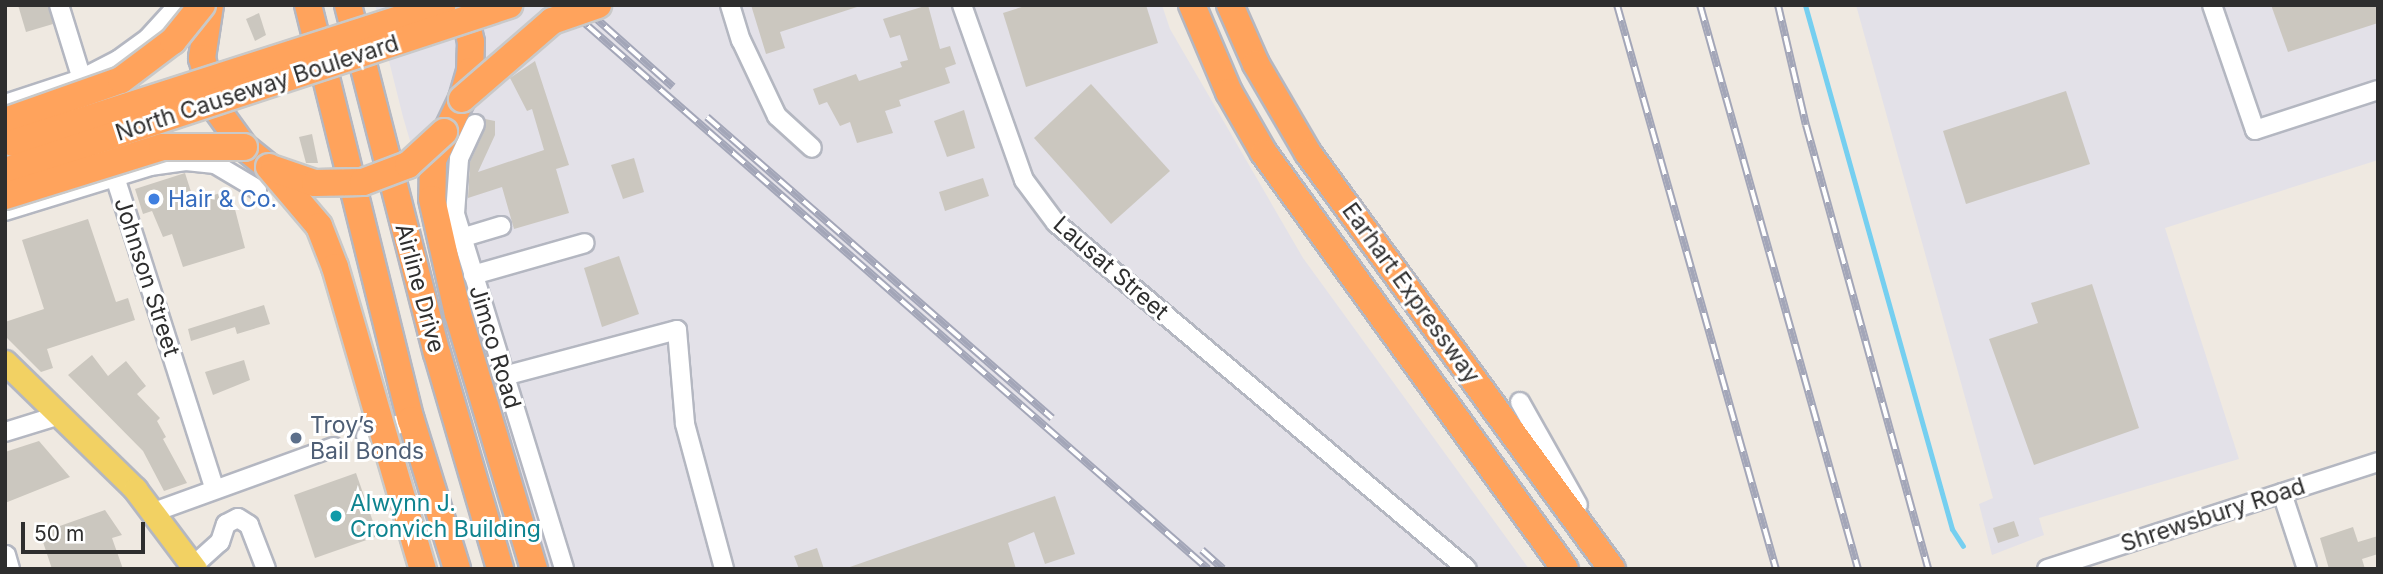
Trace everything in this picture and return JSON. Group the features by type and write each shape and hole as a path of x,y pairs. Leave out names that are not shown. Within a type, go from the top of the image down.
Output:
{"highway":[{"path":"5,121 121,80 173,41 202,5"},
{"path":"210,5 203,33 206,83 221,117 263,178 319,226 335,267 423,569"},
{"name":"Airline Drive","path":"308,5 411,420 457,569"},
{"name":"Airline Drive","path":"348,5 412,263 500,569"},
{"name":"North Causeway Boulevard","path":"5,146 442,5"},
{"path":"463,5 471,42 462,99 433,160 432,199 458,314 534,569"},
{"name":"North Causeway Boulevard","path":"5,171 509,5"},
{"path":"462,99 552,21 598,5"},
{"name":"Earhart Expressway","path":"1192,5 1228,92 1265,153 1565,569"},
{"name":"Earhart Expressway","path":"1230,5 1256,64 1308,153 1613,569"},
{"path":"263,178 315,183 363,182 408,165 444,132"},
{"path":"5,196 162,147 244,147"}],"main road":[{"path":"5,362 154,512 194,567"}],"street":[{"name":"Johnson Street","path":"59,5 214,487"},
{"path":"5,104 81,79 148,38 178,5"},
{"path":"730,5 741,40 777,116 811,148"},
{"name":"Lausat Street","path":"962,5 1024,180 1056,223 1468,569"},
{"path":"2212,5 2255,130 2378,90"},
{"name":"Jimco Road","path":"475,124 454,183 461,238 564,569"},
{"name":"North Causeway Boulevard","path":"5,211 150,166 196,162 215,164 263,178"},
{"path":"461,238 501,226"},
{"path":"473,275 585,243"},
{"path":"504,376 677,330 685,424 724,569"},
{"path":"1520,402 1613,569"},
{"path":"5,432 60,415"},
{"path":"366,436 411,420"},
{"path":"154,512 214,487 334,447"},
{"name":"Shrewsbury Road","path":"2047,569 2069,566 2282,492 2378,462"},
{"path":"2282,492 2307,569"},
{"path":"194,567 220,542 226,524 239,518 249,525 266,569"},
{"path":"6,555 10,569"}],"shaded area":[{"path":"375,5 1162,5 1170,29 1303,258 1529,569 537,569 403,117"},
{"path":"1856,5 2378,5 2378,160 2165,228 2239,459 2039,518 2044,535 1992,555 1979,504 1993,498"}],"building":[{"path":"18,5 48,5 53,24 26,32"},
{"path":"751,5 857,7 780,32 785,48 766,54"},
{"path":"928,5 940,49 950,46 956,64 945,68 950,83 899,100 901,106 885,111 893,133 857,143 850,122 840,126 827,102 819,105 813,89 856,74 859,81 902,67 900,62 908,60 900,35 890,38 883,19"},
{"path":"1028,5 1146,5 1158,43 1026,87 1003,13"},
{"path":"2271,5 2378,5 2378,23 2288,52"},
{"path":"259,13 266,35 255,41 246,19"},
{"path":"535,61 569,165 556,169 569,213 514,229 502,187 468,198 470,162 485,129 485,119 495,121 495,135 478,172 544,150 532,109 527,111 510,78"},
{"path":"1091,84 1170,171 1111,224 1034,138"},
{"path":"2066,91 2090,164 1966,204 1943,131"},
{"path":"964,110 975,148 947,157 934,121"},
{"path":"312,134 318,163 306,163 299,137"},
{"path":"634,158 644,192 623,199 611,165"},
{"path":"185,173 194,201 230,190 245,248 183,267 172,234 163,237 152,211 143,214 135,189"},
{"path":"983,178 989,196 945,211 939,192"},
{"path":"88,219 116,302 128,298 135,320 47,349 53,368 41,372 5,336 5,322 44,309 22,240"},
{"path":"619,256 639,314 602,327 584,268"},
{"path":"2092,284 2139,428 2034,465 1989,339 2038,323 2031,303"},
{"path":"264,305 270,324 237,334 235,327 191,341 188,329"},
{"path":"92,355 108,376 126,361 146,386 137,394 160,418 157,421 166,437 163,439 187,483 164,491 143,451 68,375"},
{"path":"244,360 250,380 213,395 205,372"},
{"path":"39,441 70,477 5,503 5,452"},
{"name":"Alwynn J. Cronvich Building","path":"356,473 378,536 315,558 294,495"},
{"path":"1055,496 1075,554 1045,564 1034,532 1008,543 1016,569 844,569"},
{"path":"105,510 122,535 112,538 123,569 52,569 40,533"},
{"path":"2014,521 2019,536 1998,543 1993,528"},
{"path":"2353,527 2358,542 2378,536 2378,554 2362,559 2365,569 2329,569 2320,538"},
{"path":"817,548 824,569 799,569 794,556"}],"waterway":[{"path":"1805,5 1952,529 1963,546"}],"railway":[{"path":"564,5 1208,569"},
{"path":"581,5 673,87"},
{"path":"1617,5 1776,569"},
{"path":"1700,5 1858,569"},
{"path":"1778,5 1806,125 1928,569"},
{"path":"707,117 1052,418"},
{"path":"1202,550 1223,569"}],"place":[{"name":"Hair & Co.","path":"154,199"},
{"name":"Troy’s Bail Bonds","path":"296,438"},
{"name":"Alwynn J. Cronvich Building","path":"336,516"}]}
